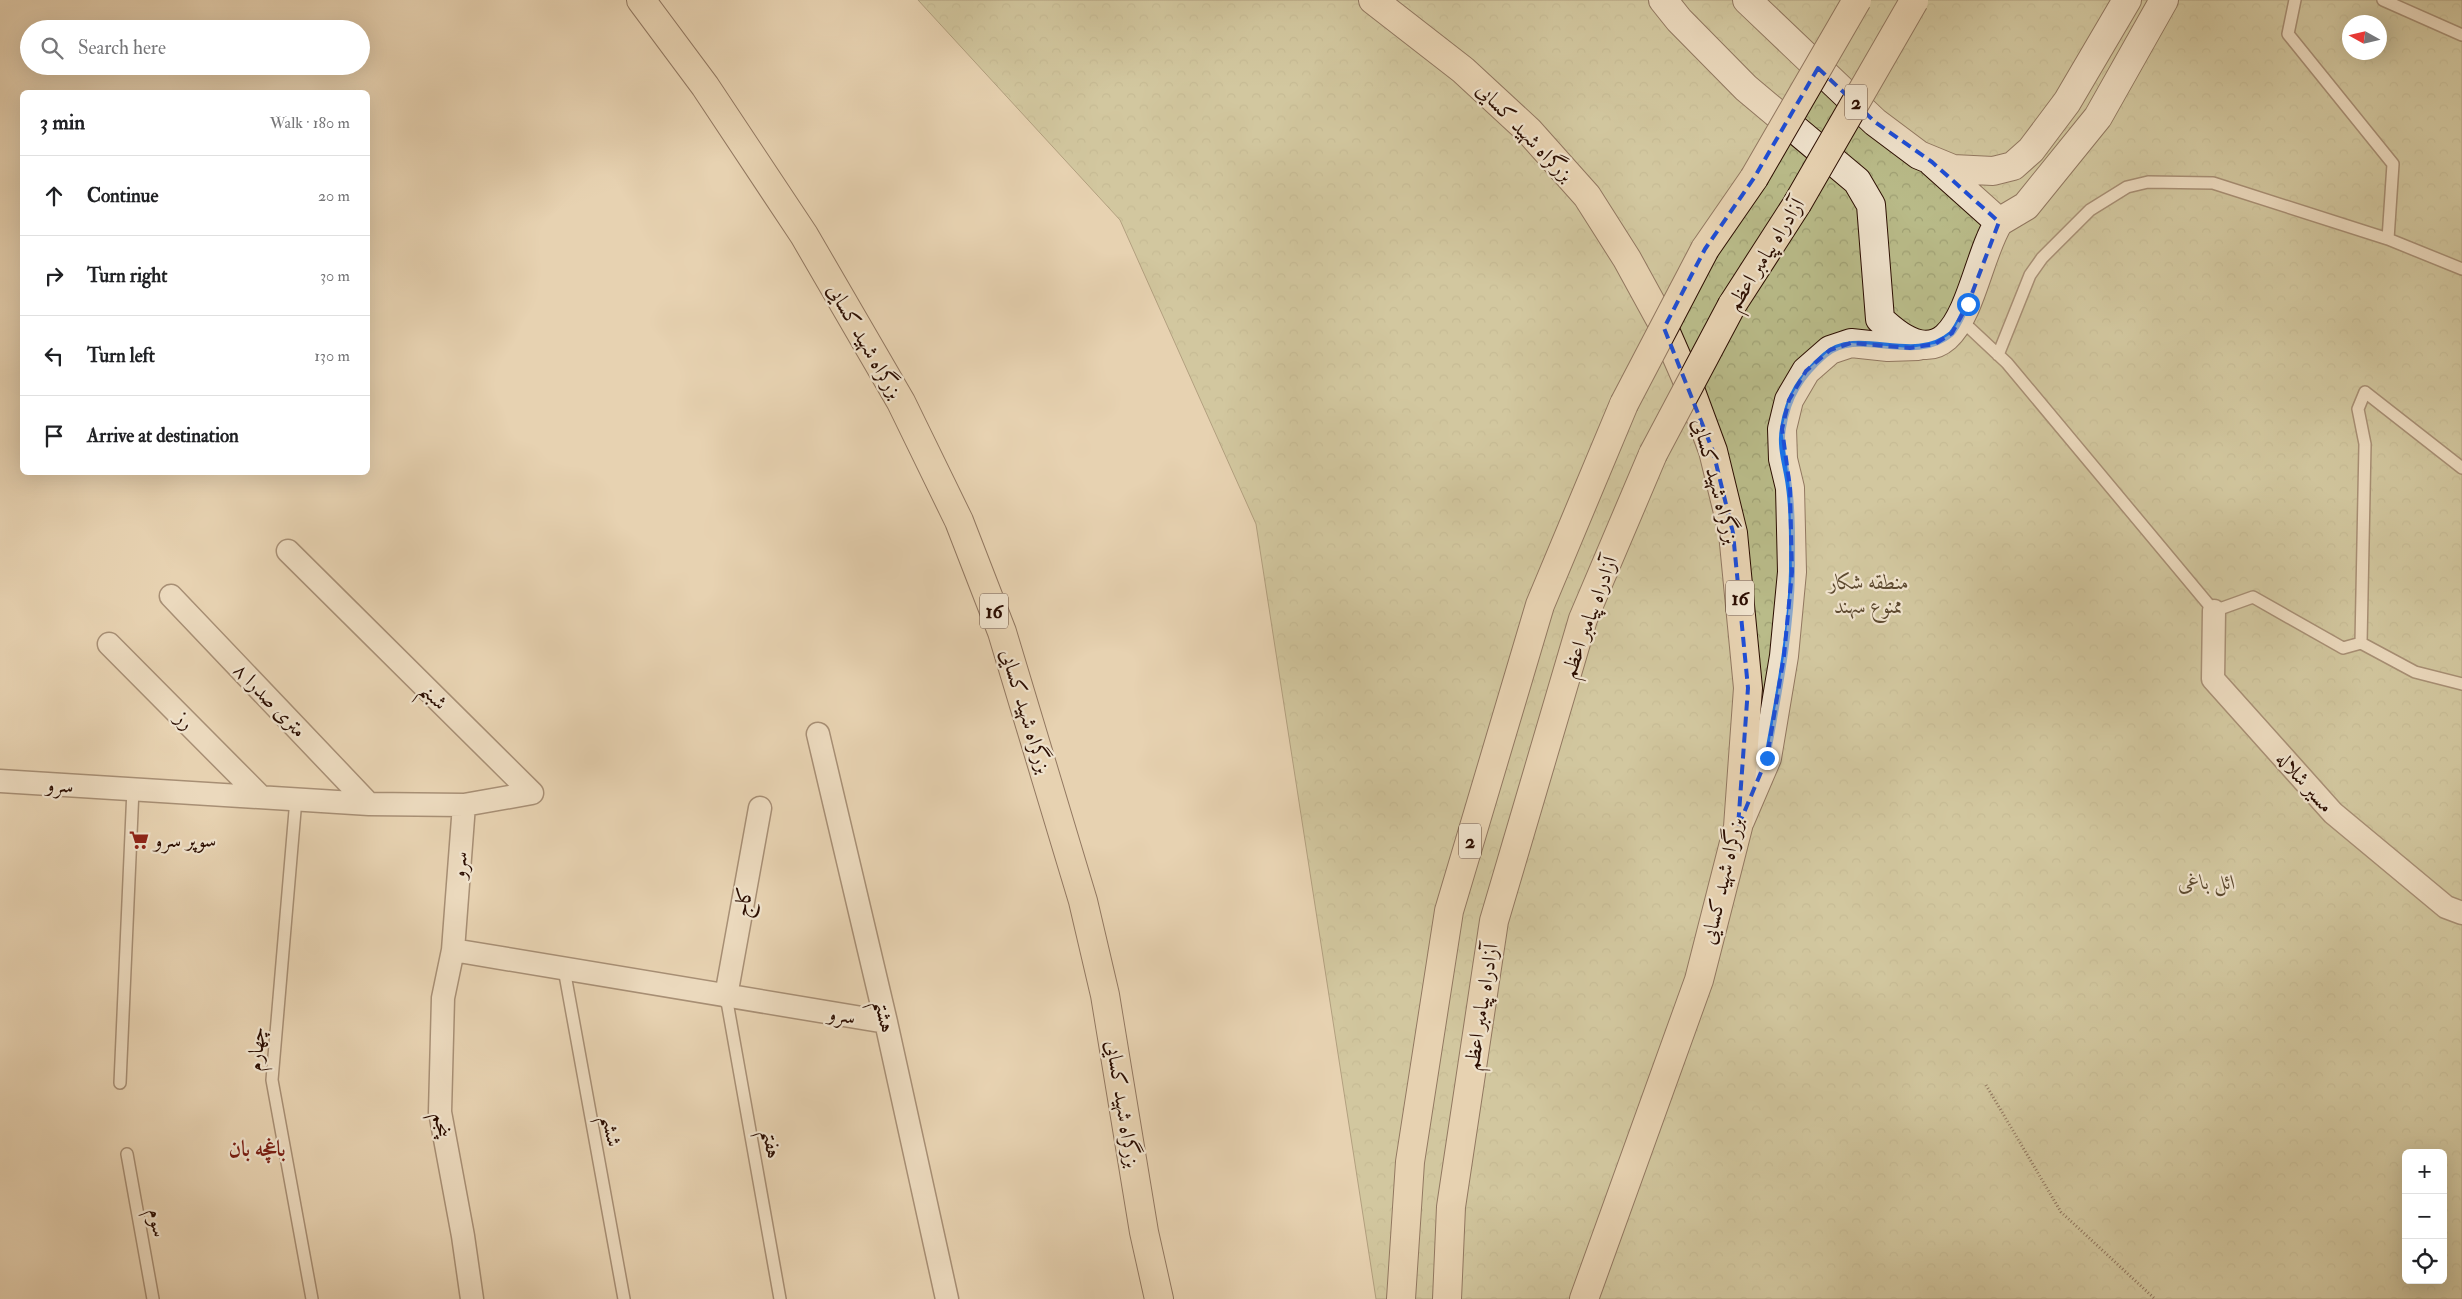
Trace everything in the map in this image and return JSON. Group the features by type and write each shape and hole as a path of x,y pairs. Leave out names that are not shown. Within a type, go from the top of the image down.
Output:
{"highway":[{"name":"بزرگراه شهید کسایی","path":"641,0 705,86 804,235 901,402 959,520 1002,632 1083,901 1105,995 1144,1232 1159,1299"},
{"name":"بزرگراه شهید کسایی","path":"1373,0 1463,70 1530,131 1586,196 1627,259 1660,321 1679,362 1712,451 1733,533 1748,688 1738,827 1699,980 1584,1299"},
{"name":"2","path":"1401,1299 1410,1162 1449,911 1540,604 1624,404 1705,249 1754,178 1857,0"},
{"name":"آزادراه پیامبر اعظم","path":"1447,1299 1451,1208 1494,922 1583,619 1652,454 1732,306 1797,204 1915,0"}],"main road":[{"path":"1663,0 1679,20 1746,88 1857,181 1871,205 1880,319 1898,336 1918,344 1935,344"},
{"path":"1747,0 1875,122 1932,162 1999,222"},
{"path":"1932,162 1953,169 1993,171 2012,166 2019,161 2031,150 2067,102 2127,0"},
{"path":"1738,827 1767,758 1784,656 1792,572 1790,488 1783,459 1782,430 1789,400 1806,371 1830,350 1851,343 1895,348 1935,344 1952,333 1968,304 1988,243 1999,222 2026,206 2098,117 2164,0"}],"street":[{"name":"شبنم","path":"288,551 532,793 464,805"},
{"name":"۸ متری صدرا","path":"171,596 369,804"},
{"name":"مسیر شلاله","path":"2214,611 2213,679 2333,813 2446,907 2462,913"},
{"name":"رز","path":"109,644 261,797"},
{"name":"هشتم","path":"818,734 886,1022 947,1299"},
{"name":"سرو","path":"0,781 369,804 464,805 453,950 886,1022"},
{"name":"کاج","path":"726,996 760,808"},
{"name":"پنجم","path":"453,950 443,998 440,1112 463,1236 472,1299"}],"lane":[{"path":"2295,0 2288,34 2393,164 2388,239"},
{"path":"2384,0 2462,35"},
{"path":"1998,355 2030,275 2042,258 2090,210 2127,187 2148,182 2213,183 2388,239 2462,269"},
{"path":"1960,319 1998,355 2214,611 2253,597 2343,648 2361,643 2414,672 2462,684"},
{"path":"2361,643 2365,444 2358,409 2366,392 2462,468"},
{"path":"120,1083 133,789"},
{"name":"چهارم","path":"296,799 272,1080 312,1299"},
{"name":"ششم","path":"564,969 624,1299"},
{"name":"هفتم","path":"726,996 780,1299"},
{"name":"سوم","path":"127,1154 153,1299"}],"path":[{"path":"1986,1085 2061,1212 2155,1299"}],"highlighted area":[{"path":"1818,68 1875,122 1932,162 1999,222 1968,304 1952,333 1935,344 1910,348 1851,343 1830,350 1806,371 1789,400 1782,429 1790,488 1792,572 1784,656 1767,758 1738,827 1748,688 1733,533 1713,451 1664,328 1705,249 1754,178"}],"green space":[{"name":"منطقه شکار ممنوع سهند","path":"918,0 2462,0 2462,1299 1376,1299 1256,524 1120,220"}],"place":[{"name":"سوپر سرو","path":"139,840"}],"district":[{"name":"باغچه بان","path":"257,1148"}],"route":[{"path":"1767,758 1784,656 1792,572 1790,488 1783,459 1782,430 1789,400 1806,371 1830,350 1851,343 1910,348 1935,344 1952,333 1968,304"}],"park label":[{"name":"ائل باغی","path":"2207,882"}]}
